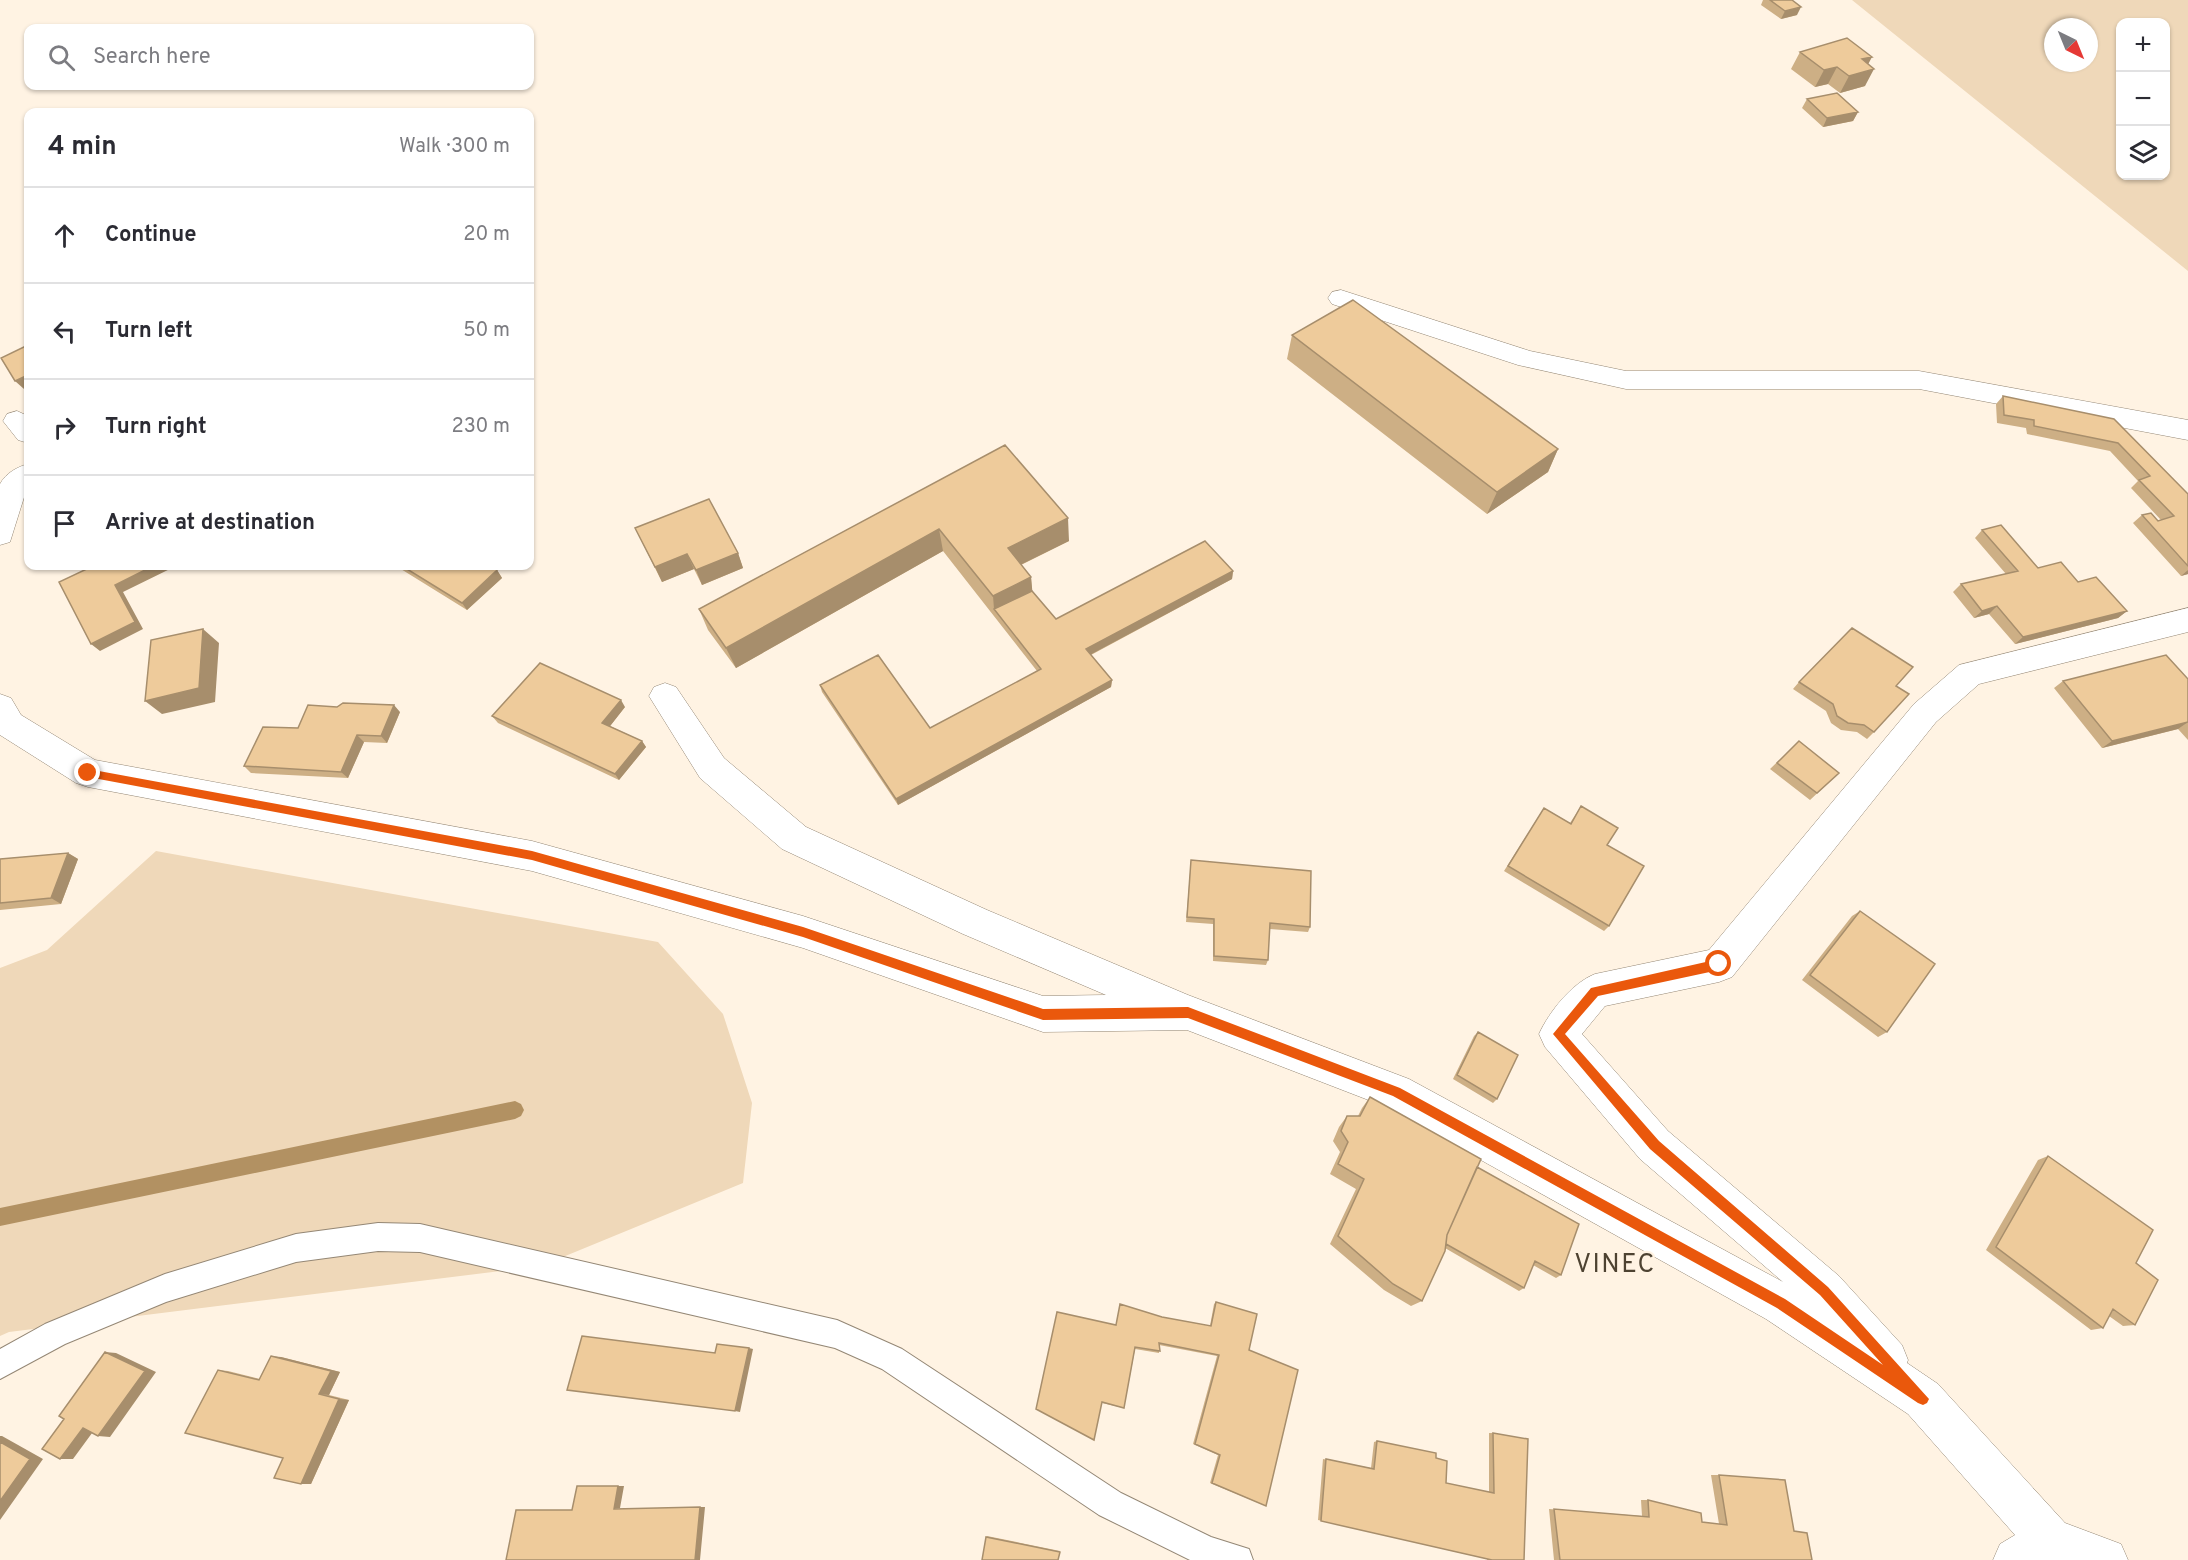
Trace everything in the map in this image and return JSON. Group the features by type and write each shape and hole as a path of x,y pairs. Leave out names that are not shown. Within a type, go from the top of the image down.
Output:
{"street":[{"path":"1341,298 1527,359 1626,380 1920,380 2188,430"},
{"path":"0,534 13,486 24,477"},
{"path":"2105,1560 2033,1550 1923,1399 1824,1291 1654,1145 1558,1034 1595,991 1719,964 1925,713 1970,675 2188,620"},
{"path":"665,696 712,768 794,838 975,922 1188,1012 1396,1092 1781,1304 1923,1399"},
{"path":"0,707 10,725 88,773 532,856 803,932 1043,1014 1188,1012"}],"lane":[{"path":"0,1365 55,1335 165,1288 296,1248 378,1237 420,1238 837,1334 892,1359 1110,1504 1207,1552 1238,1560"}],"shaded area":[{"path":"1852,0 2188,0 2188,271"},
{"path":"156,851 658,942 723,1014 752,1103 743,1183 541,1266 9,1332 0,1336 0,968 47,950"}],"building":[{"path":"1770,0 1792,0 1801,7 1785,11"},
{"path":"1847,38 1872,57 1862,59 1874,69 1849,76 1837,67 1824,70 1800,52"},
{"path":"1837,93 1858,112 1827,118 1807,99"},
{"path":"1353,300 1558,449 1497,492 1292,335"},
{"path":"24,347 24,377 15,381 1,358"},
{"path":"2003,396 2114,419 2188,494 2188,566 2142,515 2151,513 2158,521 2174,516 2139,480 2150,476 2118,443 2034,426 2034,420 2004,415"},
{"path":"1005,445 1068,518 1008,548 1031,577 993,596 939,529 726,648 699,609"},
{"path":"709,499 738,553 696,570 687,554 655,567 635,528"},
{"path":"2001,525 2038,568 2061,562 2078,582 2096,577 2127,611 2023,637 1997,606 1982,611 1961,584 2018,571 1982,530"},
{"path":"1205,541 1233,571 1086,649 1112,680 896,799 820,685 878,655 930,728 1041,669 994,609 1032,591 1056,619"},
{"path":"84,570 145,570 115,585 135,622 91,644 59,582"},
{"path":"408,570 497,570 462,603"},
{"path":"1852,628 1913,667 1896,686 1909,694 1874,732 1864,725 1848,723 1837,716 1833,704 1799,682"},
{"path":"203,629 199,688 145,701 151,640"},
{"path":"2166,655 2188,679 2188,722 2112,741 2063,681"},
{"path":"540,663 621,700 602,723 642,741 615,774 492,716"},
{"path":"343,703 394,705 381,736 357,735 341,772 244,766 263,727 298,728 308,705 337,707"},
{"path":"1799,741 1839,773 1817,793 1777,763"},
{"path":"1581,806 1618,828 1607,845 1644,866 1609,926 1508,866 1544,808 1571,824"},
{"path":"68,853 51,898 0,903 0,859"},
{"path":"1191,860 1311,871 1310,927 1270,923 1268,960 1214,956 1214,919 1187,917"},
{"path":"1860,911 1935,964 1887,1032 1810,975"},
{"path":"1478,1032 1518,1055 1497,1099 1457,1075"},
{"path":"1370,1097 1481,1159 1447,1235 1445,1251 1422,1301 1393,1284 1338,1236 1364,1179 1338,1164 1348,1142 1341,1131 1347,1116 1360,1116"},
{"path":"2048,1156 2153,1230 2136,1263 2158,1280 2135,1325 2113,1309 2103,1328 1996,1247"},
{"path":"1477,1167 1579,1224 1561,1275 1535,1261 1524,1288 1446,1244 1447,1235"},
{"path":"1216,1302 1257,1314 1249,1350 1298,1370 1266,1506 1212,1483 1220,1455 1195,1444 1219,1355 1159,1343 1160,1351 1135,1347 1124,1408 1102,1402 1094,1440 1036,1409 1057,1312 1116,1325 1120,1304 1162,1317 1211,1326"},
{"path":"582,1336 715,1353 717,1344 749,1348 735,1411 567,1390"},
{"path":"105,1352 145,1371 98,1436 83,1428 60,1459 42,1449 64,1419 59,1416"},
{"path":"271,1356 331,1371 319,1394 339,1399 301,1484 274,1478 283,1458 185,1433 218,1370 259,1380"},
{"path":"1493,1433 1528,1439 1524,1560 1492,1560 1321,1521 1326,1459 1374,1469 1377,1441 1436,1453 1436,1458 1447,1461 1446,1483 1494,1493"},
{"path":"0,1442 30,1459 0,1501"},
{"path":"1719,1475 1785,1480 1794,1531 1807,1533 1812,1560 1560,1560 1554,1509 1649,1517 1648,1500 1701,1513 1702,1522 1727,1525"},
{"path":"577,1486 618,1486 614,1509 700,1507 695,1560 506,1560 516,1510 572,1510"},
{"path":"986,1537 1060,1552 1058,1560 982,1560"}],"waterway":[{"path":"0,1217 515,1110"}],"district":[{"name":"VINEC","path":"1615,1265"}],"route":[{"path":"88,773 532,856 803,932 1043,1014 1188,1012 1396,1092 1781,1304 1923,1399 1824,1291 1654,1145 1558,1034 1595,991 1719,964"}]}
